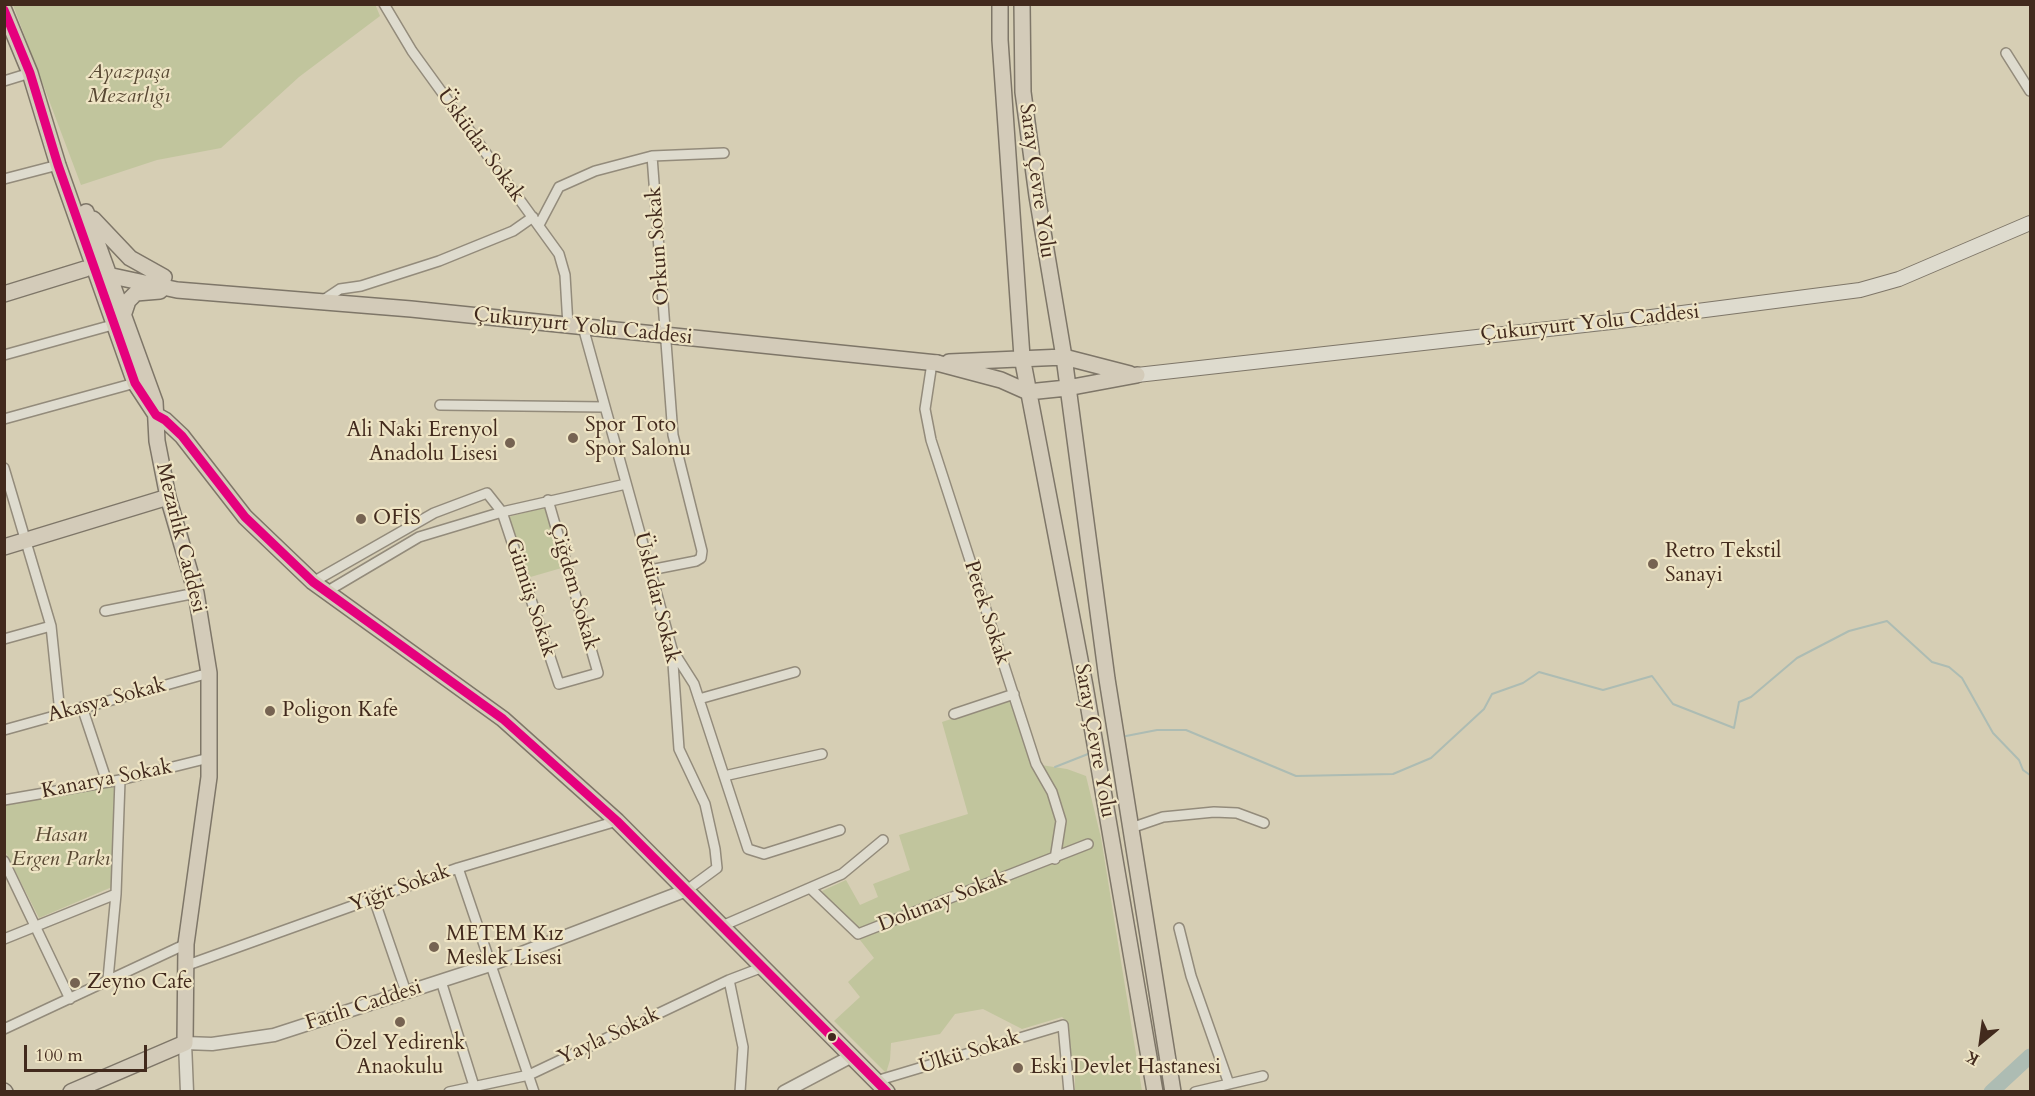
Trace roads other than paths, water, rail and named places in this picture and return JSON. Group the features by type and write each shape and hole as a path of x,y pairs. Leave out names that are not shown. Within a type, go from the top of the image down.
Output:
{"main road":[{"name":"Saray Çevre Yolu","path":"1000,4 1000,40 1022,357 1085,686 1155,1092"},
{"name":"Saray Çevre Yolu","path":"1023,4 1023,92 1064,357 1131,828 1173,1092"},
{"path":"4,10 83,205 98,268"},
{"path":"30,73 58,165 98,268 152,391 156,415 182,436 245,517 313,582 503,719 617,821 881,1086"},
{"name":"Çukuryurt Yolu Caddesi","path":"83,205 103,232 130,258 164,277"},
{"name":"Çukuryurt Yolu Caddesi","path":"1137,375 1620,321 1860,290 1899,279 2031,223"},
{"path":"4,294 98,268"},
{"name":"Çukuryurt Yolu Caddesi","path":"98,268 164,277 228,293"},
{"name":"Çukuryurt Yolu Caddesi","path":"98,268 177,290"},
{"name":"Çukuryurt Yolu Caddesi","path":"119,318 128,301 136,294 177,290 228,293 935,363"},
{"name":"Mezarlık Caddesi","path":"119,318 135,383 156,415 156,432 168,497 196,593 209,673 209,777 186,944 185,1043"},
{"path":"935,363 1022,357 1064,357 1137,375"},
{"path":"935,363 1001,380 1028,392 1067,388 1137,375"},
{"path":"4,547 168,497"},
{"name":"Fatih Caddesi","path":"71,1092 185,1043"}],"street":[{"name":"Üsküdar Sokak","path":"384,4 419,61 559,254 566,275 575,327 605,407 672,649 679,749 705,804 717,868 687,890"},
{"path":"2006,53 2031,91"},
{"path":"4,81 30,73"},
{"path":"320,302 340,289 361,286 438,261 536,221 559,187 595,171 652,156 724,153"},
{"name":"Orkun Sokak","path":"650,570 696,561 701,558 702,551 673,435 652,156"},
{"path":"4,179 58,165"},
{"path":"4,355 119,318"},
{"name":"Petek Sokak","path":"935,363 926,408 931,440 1036,764 1052,792 1061,821 1055,859"},
{"path":"4,419 135,383"},
{"path":"440,405 605,407"},
{"path":"4,468 51,626 60,713"},
{"path":"326,592 419,537 548,500 626,484"},
{"path":"313,582 440,511 487,493 502,512"},
{"name":"Çiğdem Sokak","path":"548,500 598,673 559,684"},
{"path":"440,511 447,528"},
{"name":"Gümüş Sokak","path":"502,512 559,684"},
{"path":"105,611 196,593"},
{"path":"4,639 51,626"},
{"path":"672,649 694,684 748,849 764,855 840,830"},
{"path":"699,699 795,672"},
{"name":"Akasya Sokak","path":"4,730 209,673"},
{"path":"954,714 1014,694"},
{"path":"82,707 107,782"},
{"path":"724,776 822,754"},
{"name":"Kanarya Sokak","path":"4,800 120,780 209,758"},
{"path":"108,979 116,894 120,780"},
{"path":"1131,828 1163,817 1214,812 1237,813 1264,823"},
{"name":"Yiğit Sokak","path":"185,966 458,868 617,821"},
{"path":"722,926 842,874 883,840"},
{"name":"Dolunay Sokak","path":"811,889 858,934 1055,859 1088,844"},
{"path":"5,862 70,999"},
{"path":"458,868 534,1092"},
{"name":"Fatih Caddesi","path":"185,1043 212,1044 274,1035 490,965 687,890"},
{"path":"4,939 116,894"},
{"path":"374,899 406,992"},
{"path":"1179,928 1191,976 1229,1084"},
{"path":"4,1029 186,944"},
{"name":"Yayla Sokak","path":"449,1092 529,1075 729,980 763,967"},
{"path":"729,980 744,1047 740,1092"},
{"path":"441,981 474,1086"},
{"name":"Ülkü Sokak","path":"881,1086 1063,1025 1069,1092"},
{"name":"Mezarlık Caddesi","path":"185,1043 187,1092"},
{"path":"784,1092 852,1056"},
{"path":"1195,1092 1263,1076"}],"waterway":[{"path":"1126,736 1157,730 1186,730 1296,776 1393,774 1431,758 1484,709 1492,694 1523,683 1539,672 1603,690 1652,676 1673,704 1734,728 1739,702 1751,697 1797,658 1849,631 1887,621 1932,662 1949,667 1962,678 1993,733 2019,760 2023,770 2030,775"},
{"path":"1055,767 1088,754"},
{"path":"1991,1092 2030,1056"}],"place":[{"name":"Spor Toto Spor Salonu","path":"573,438"},
{"name":"Ali Naki Erenyol Anadolu Lisesi","path":"510,443"},
{"name":"OFİS","path":"361,519"},
{"name":"Retro Tekstil Sanayi","path":"1653,564"},
{"name":"Poligon Kafe","path":"270,711"},
{"name":"METEM Kız Meslek Lisesi","path":"434,947"},
{"name":"Zeyno Cafe","path":"75,983"},
{"name":"Özel Yedirenk Anaokulu","path":"400,1022"},
{"name":"Eski Devlet Hastanesi","path":"1018,1068"}],"park label":[{"name":"Ayazpaşa Mezarlığı","path":"129,85"},
{"name":"Hasan Ergen Parkı","path":"61,848"}]}
